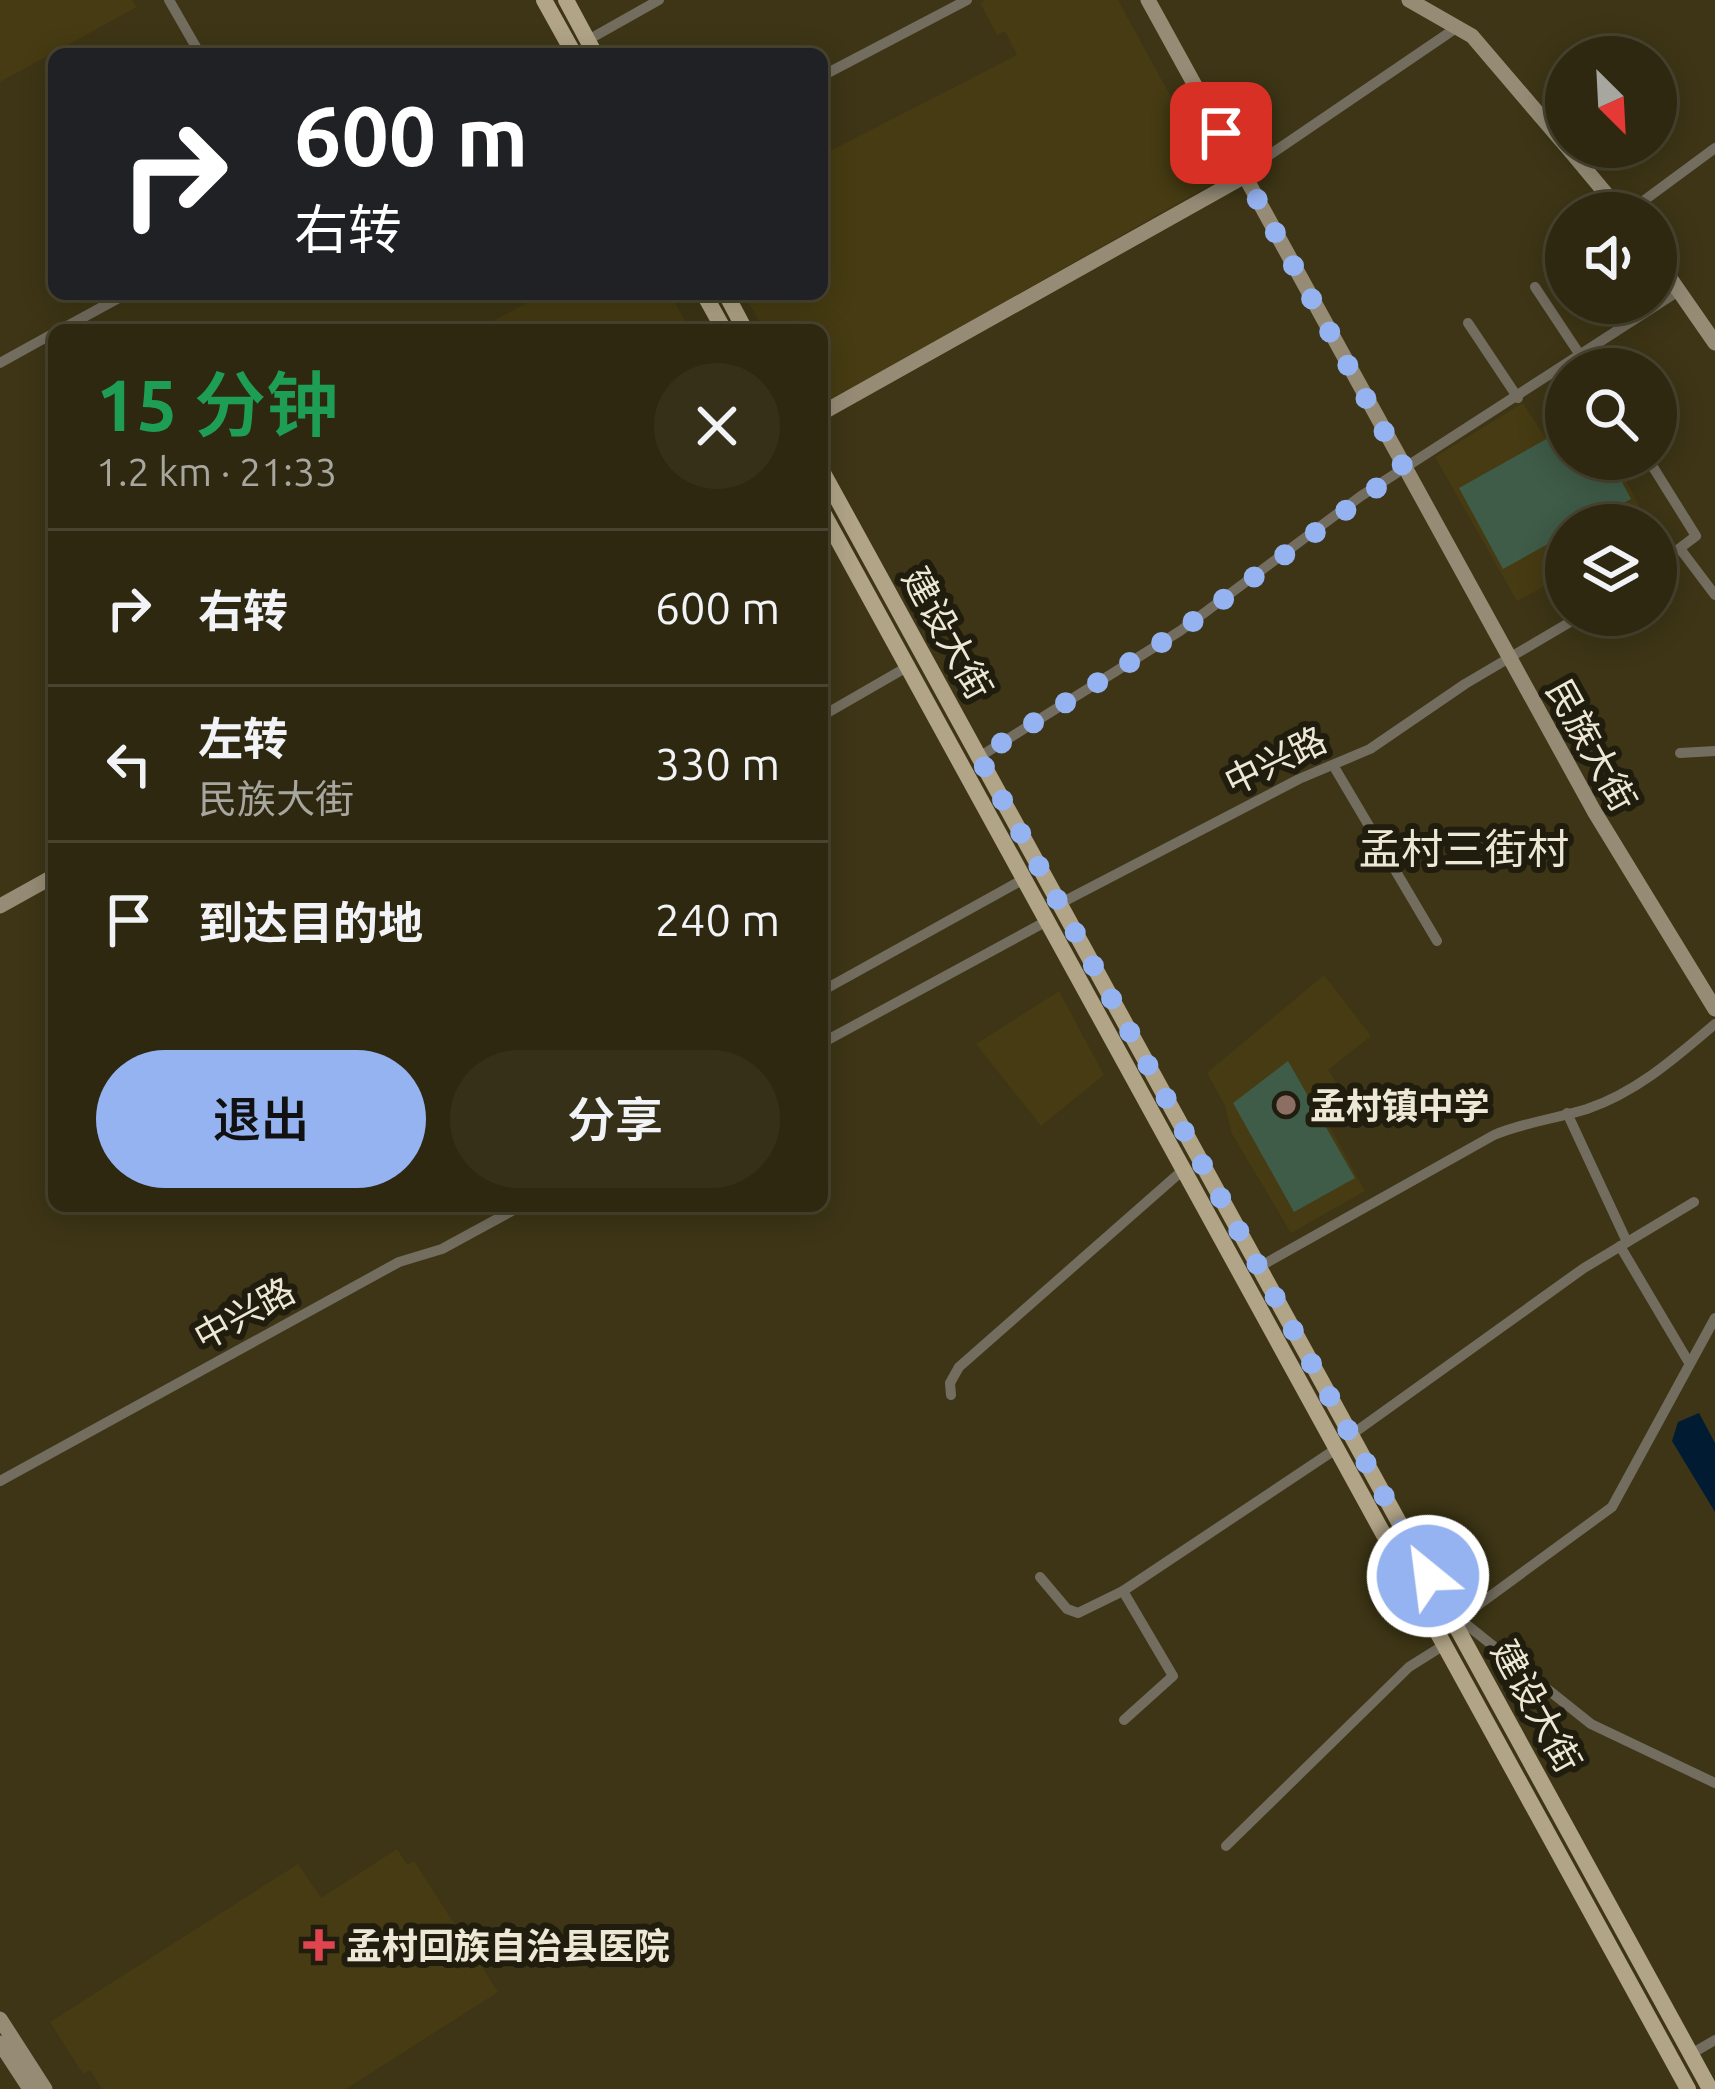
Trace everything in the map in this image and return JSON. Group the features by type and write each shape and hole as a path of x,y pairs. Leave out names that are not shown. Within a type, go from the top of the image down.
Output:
{"main road":[{"path":"544,0 577,48"},
{"path":"566,0 578,48"},
{"name":"民族大街","path":"1148,0 1594,812 1714,1004"},
{"path":"1420,2 1459,26 1545,122"},
{"path":"1585,168 1607,192"},
{"path":"828,410 1244,175"},
{"path":"1677,286 1715,343"},
{"name":"建设大街","path":"828,482 1710,2089"},
{"name":"建设大街","path":"828,522 1688,2089"},
{"path":"0,906 48,879"},
{"path":"0,2019 45,2089"},
{"path":"0,2042 30,2089"}],"street":[{"path":"169,0 197,48"},
{"path":"581,48 659,0"},
{"path":"828,73 967,0"},
{"path":"1244,175 1459,26"},
{"path":"1654,192 1715,148"},
{"path":"1535,287 1577,348"},
{"path":"1596,348 1680,290"},
{"path":"72,324 115,300"},
{"path":"1468,323 1518,398"},
{"path":"0,363 48,337"},
{"path":"979,757 1180,631 1404,468 1545,381"},
{"path":"1661,480 1696,536 1677,553"},
{"path":"1682,550 1715,595"},
{"name":"中兴路","path":"1059,904 1388,738 1546,636"},
{"path":"828,713 907,667"},
{"path":"1679,753 1715,751"},
{"path":"1333,765 1437,941"},
{"path":"828,988 1024,879"},
{"path":"828,1040 1047,921"},
{"path":"1259,1268 1494,1135 1525,1121 1568,1113 1646,1079 1715,1024"},
{"path":"1568,1113 1623,1244 1688,1360"},
{"path":"951,1395 950,1383 959,1367 1184,1170"},
{"path":"1351,1435 1623,1244 1694,1202"},
{"name":"中兴路","path":"0,1481 399,1262 442,1249 510,1212"},
{"path":"1715,1318 1688,1360 1644,1456 1612,1508 1453,1615 1591,1724 1715,1783"},
{"path":"1040,1577 1067,1610 1078,1613 1123,1591 1336,1449"},
{"path":"1123,1591 1172,1676 1124,1720"},
{"path":"1226,1846 1409,1667 1444,1645"},
{"path":"1690,2054 1715,2040"}],"shaded area":[{"path":"0,0 132,0 137,7 62,48 48,48 48,56 0,82"},
{"path":"1118,0 1217,181 828,403 828,324 761,324 747,300 828,300 828,152 1017,55 1005,31 997,35 980,3"},
{"path":"533,300 673,300 687,324 487,324"},
{"path":"1523,403 1545,437 1545,480 1626,480 1638,504 1545,504 1545,586 1517,601 1435,457"},
{"name":"孟村镇中学","path":"1324,975 1371,1036 1328,1070 1349,1103 1325,1118 1365,1191 1291,1233 1232,1134 1225,1106 1207,1073"},
{"path":"1059,991 1104,1075 1041,1126 976,1044"},
{"name":"孟村回族自治县医院","path":"397,1849 407,1865 414,1861 498,1992 346,2089 102,2089 90,2070 83,2074 50,2022 298,1864 321,1898"}],"green space":[{"path":"1545,440 1545,480 1621,480 1631,499 1622,504 1545,504 1545,546 1503,569 1459,488"},
{"path":"1288,1061 1355,1178 1294,1212 1233,1103"}],"water":[{"path":"1699,1413 1715,1443 1715,1512 1672,1441 1678,1422"}],"place":[{"name":"孟村镇中学","path":"1286,1105"},
{"name":"孟村回族自治县医院","path":"319,1945"}],"district":[{"name":"孟村三街村","path":"1464,848"}],"route":[{"path":"1221,133 1404,468 1180,631 979,757 1428,1576"}]}
